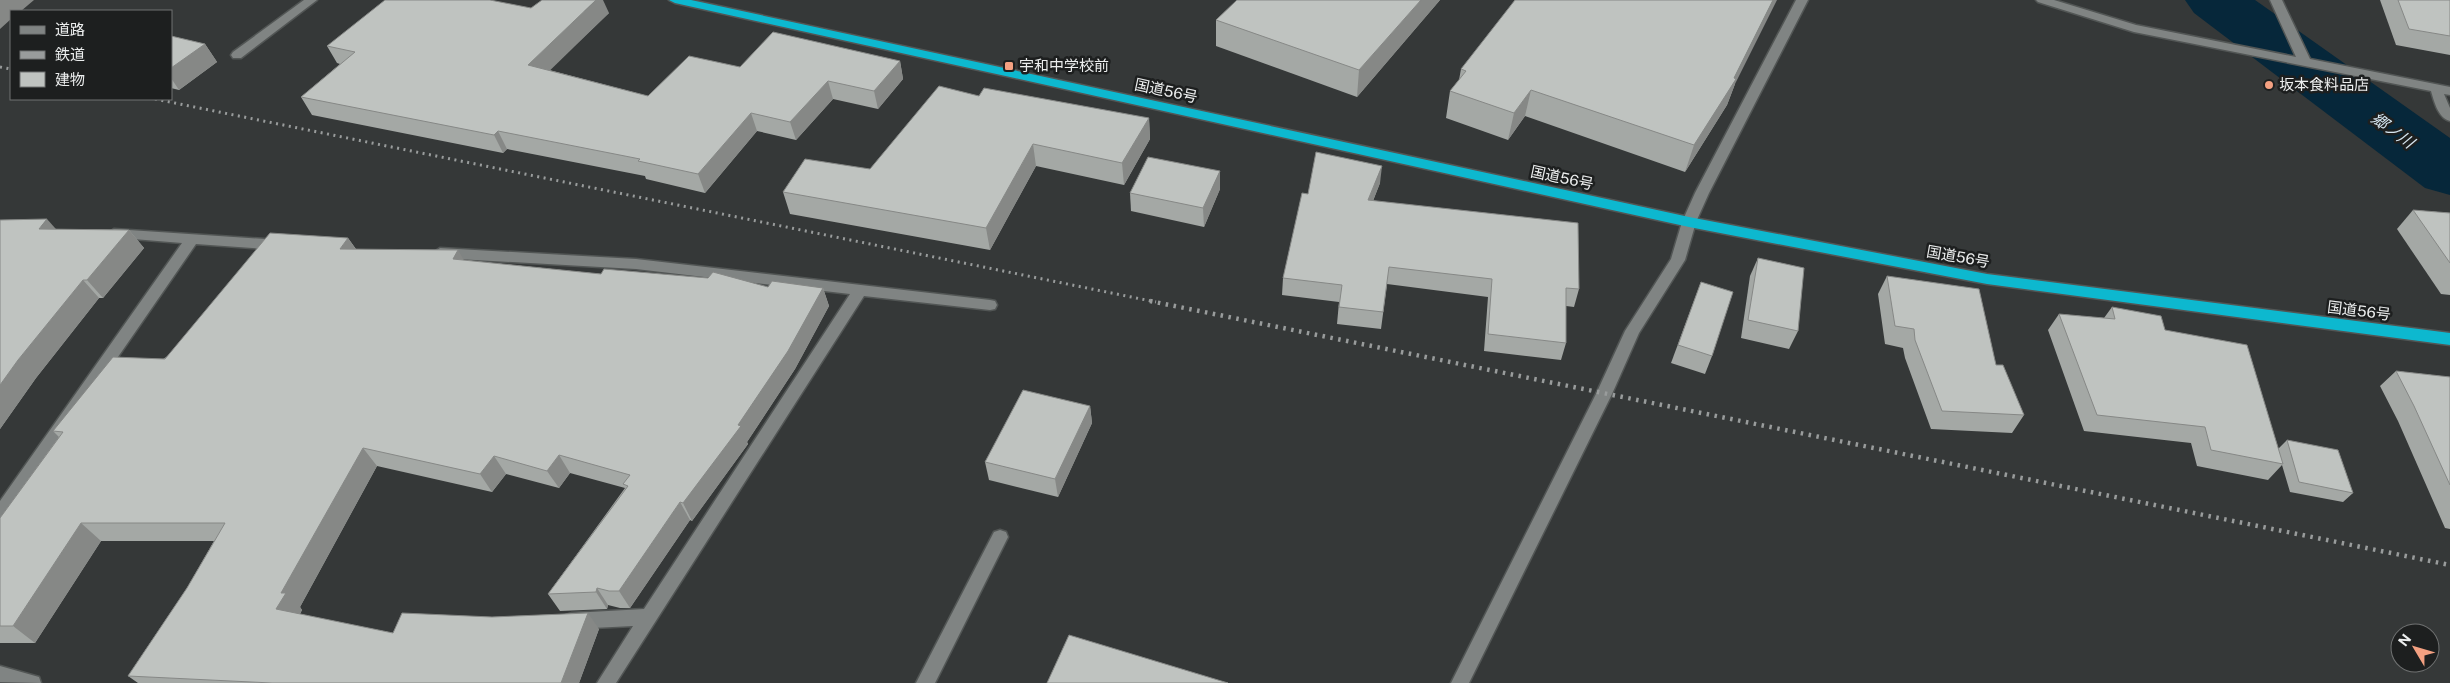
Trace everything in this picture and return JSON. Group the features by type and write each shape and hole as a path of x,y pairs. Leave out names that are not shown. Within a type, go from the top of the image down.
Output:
{"highway":[{"name":"国道56号","path":"675,0 1689,222 1987,279 2450,339"}],"street":[{"path":"237,55 311,0"},
{"path":"1460,683 1604,394 1632,331 1678,260 1689,222 1802,0"},
{"path":"2042,0 2134,28 2450,91"},
{"path":"2276,0 2305,62"},
{"path":"2436,88 2443,108 2450,117"},
{"path":"96,232 192,240 291,245"},
{"path":"0,514 192,240"},
{"path":"429,253 636,264 990,305"},
{"path":"606,683 860,290"},
{"path":"925,683 1000,537"},
{"path":"553,622 649,617"},
{"path":"0,674 32,683"}],"building":[{"path":"385,0 490,0 531,8 542,0 596,0 528,65 648,96 689,56 740,67 773,32 900,61 874,91 828,81 790,122 751,113 698,174 638,161 640,159 498,131 494,135 301,97 355,52 327,46"},
{"path":"1237,0 1421,0 1359,70 1216,20"},
{"path":"1515,0 1773,0 1734,78 1736,79 1694,145 1531,90 1514,113 1450,91 1466,71 1461,69"},
{"path":"2398,0 2450,0 2450,36 2409,29"},
{"path":"172,36 205,44 172,67"},
{"path":"939,86 979,96 984,88 1149,118 1122,163 1033,144 986,228 783,192 805,159 870,169"},
{"path":"1316,152 1382,166 1368,200 1578,223 1579,289 1566,288 1566,343 1488,334 1492,279 1389,267 1383,312 1339,307 1342,285 1283,278 1302,193 1308,194"},
{"path":"1148,157 1220,171 1203,208 1130,193"},
{"path":"2413,210 2450,213 2450,263"},
{"path":"47,219 39,229 129,230 87,280 83,280 0,385 0,220"},
{"path":"270,233 348,238 340,249 458,250 453,259 601,274 604,269 708,278 713,272 768,287 772,281 823,288 788,351 738,425 741,426 683,503 680,502 619,591 597,588 596,592 548,594 628,486 623,484 630,475 559,455 547,471 494,456 480,474 363,448 281,593 286,593 276,609 393,633 402,613 492,617 588,613 561,683 272,683 128,676 187,588 225,523 81,523 13,626 0,626 0,518 63,432 53,431 113,357 165,359"},
{"path":"1758,258 1804,268 1798,331 1748,320"},
{"path":"1887,276 1979,289 1996,365 2003,365 2024,415 1942,411 1915,340 1914,329 1895,326"},
{"path":"1701,282 1733,292 1712,356 1678,345"},
{"path":"2112,307 2161,316 2165,330 2247,345 2283,464 2211,450 2205,427 2097,415 2059,314 2115,319"},
{"path":"2396,371 2450,377 2450,485 2414,406"},
{"path":"1023,390 1090,406 1055,479 985,462"},
{"path":"2287,440 2338,450 2353,493 2299,482"},
{"path":"1069,635 1228,683 1047,683"}],"waterway":[{"name":"郷ノ川","path":"2215,0 2450,172"}],"railway":[{"path":"0,67 10,69"},
{"path":"160,100 1156,302"},
{"path":"1150,301 2450,565"}],"place":[{"name":"宇和中学校前","path":"1009,66"},
{"name":"坂本食料品店","path":"2269,85"}]}
